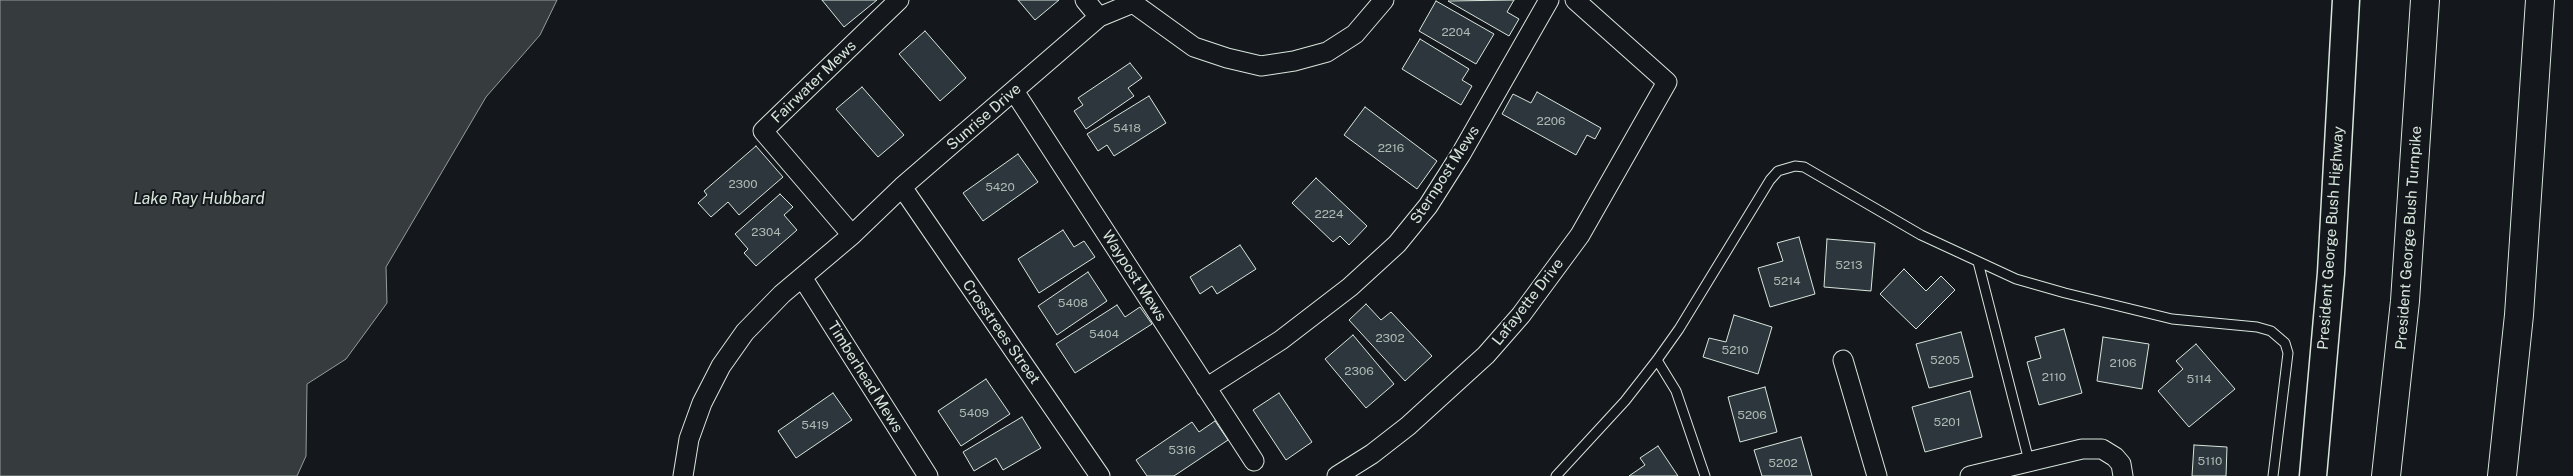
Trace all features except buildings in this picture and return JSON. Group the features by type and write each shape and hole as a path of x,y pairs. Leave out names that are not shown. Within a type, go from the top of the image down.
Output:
{"highway":[{"name":"President George Bush Turnpike","path":"2386,476 2405,301 2425,0"},
{"path":"2502,476 2519,315 2540,0"}],"main road":[{"name":"President George Bush Highway","path":"2313,476 2331,273 2346,0"}],"street":[{"name":"Fairwater Mews","path":"852,235 763,131 899,0"},
{"path":"1085,0 1099,17"},
{"name":"Sunrise Drive","path":"682,476 689,439 702,403 721,366 745,332 802,277 852,235 902,187 1099,17 1133,3 1194,47 1261,66 1327,52 1356,34 1384,0"},
{"name":"Sternpost Mews","path":"1206,388 1281,340 1350,287 1398,244 1428,206 1461,154 1549,0"},
{"name":"Lafayette Drive","path":"1337,476 1372,454 1421,414 1486,355 1521,315 1580,235 1667,82 1575,0"},
{"name":"Waypost Mews","path":"1014,91 1254,461"},
{"name":"Crosstrees Street","path":"902,187 1100,476"},
{"name":"Timberhead Mews","path":"802,277 928,476"},
{"path":"1843,360 1877,476"},
{"path":"1970,476 2082,449 2102,449 2115,457 2121,464 2123,476"}],"lane":[{"path":"1556,476 1625,401 1657,360 1679,329 1770,180 1778,171 1787,167 1804,168 1921,235 2016,279 2131,310 2172,318 2257,327 2271,331 2284,344 2288,353 2273,476"},
{"path":"1978,262 2029,461"},
{"path":"1657,360 1676,391 1705,476"}],"water":[{"name":"Lake Ray Hubbard","path":"0,0 557,0 540,35 486,97 386,267 387,303 346,359 307,384 306,456 297,476 0,476"}]}
